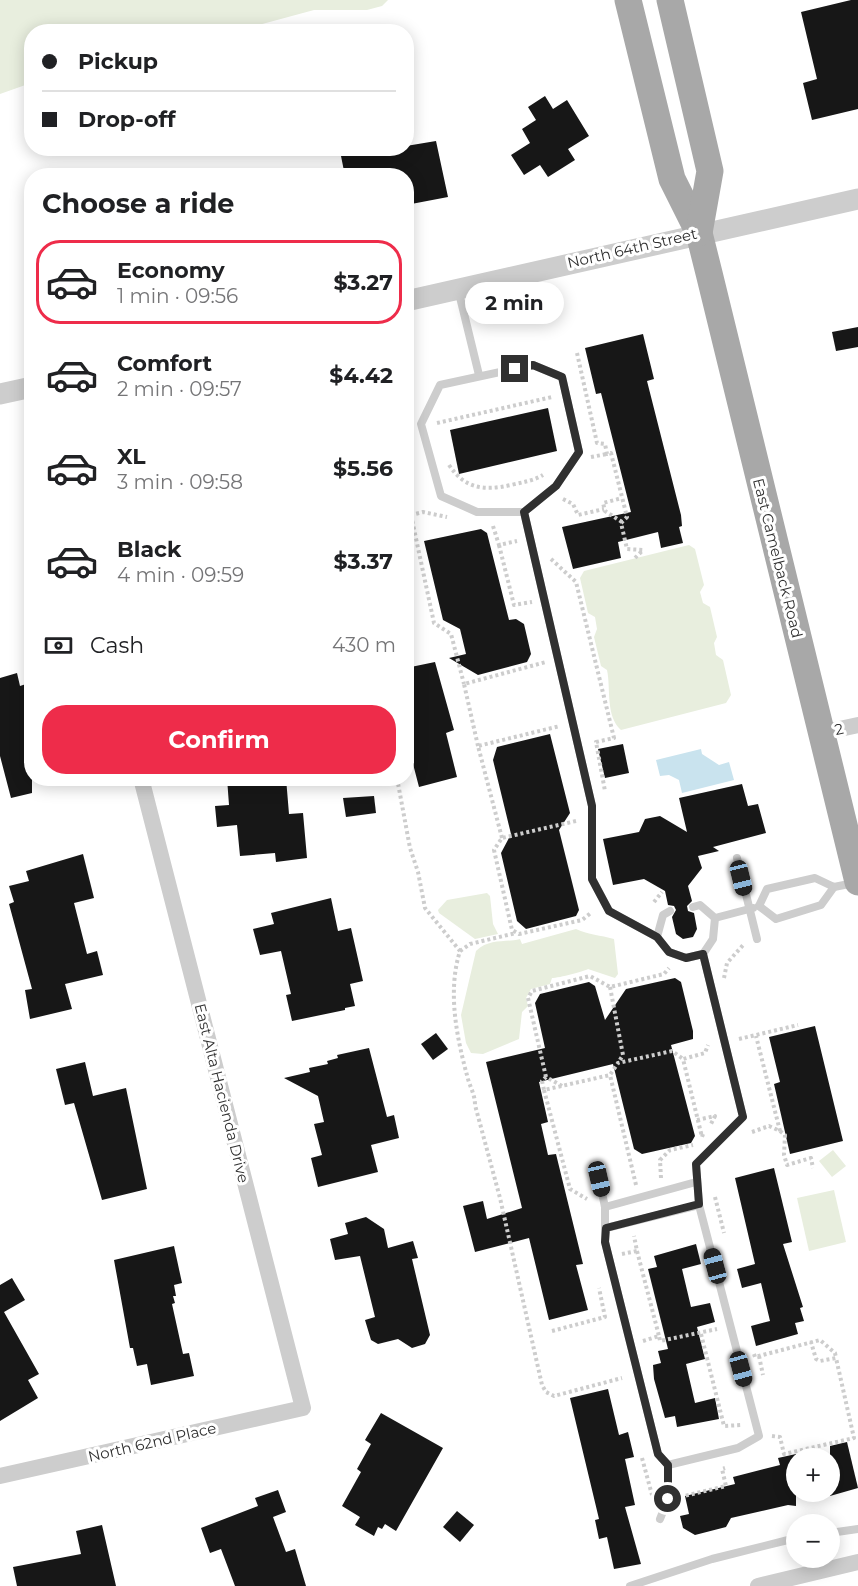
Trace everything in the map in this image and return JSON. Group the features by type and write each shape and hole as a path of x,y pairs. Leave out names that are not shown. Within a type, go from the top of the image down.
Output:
{"main road":[{"name":"East Camelback Road","path":"628,0 672,179 699,233 821,733 850,884"},
{"name":"East Camelback Road","path":"670,0 710,171 699,233"}],"street":[{"name":"North 64th Street","path":"414,299 699,233 858,199"},
{"path":"0,394 24,389"},
{"name":"2","path":"821,733 858,725"},
{"name":"East Alta Hacienda Drive","path":"143,786 303,1408"},
{"name":"North 62nd Place","path":"0,1476 303,1408"},
{"path":"758,1586 858,1562"}],"lane":[{"path":"458,289 479,375"},
{"path":"533,365 562,377 579,452 556,486 524,512 477,512 441,496 421,424 440,386 479,375 533,365"},
{"path":"524,512 592,806 592,879 609,911 657,937 669,952 686,958 703,954 713,939 715,918"},
{"path":"737,858 757,939"},
{"path":"715,918 759,906 767,889 814,878 850,884"},
{"path":"759,906 776,919 821,905 850,884"},
{"path":"693,907 700,905 715,918"},
{"path":"657,937 663,915 670,911"},
{"path":"668,1465 738,1448 759,1436 699,1204 696,1182 696,1164 743,1117 703,954"},
{"path":"599,1179 605,1207 605,1242 658,1454 668,1465 668,1499 660,1518"},
{"path":"605,1207 696,1182"},
{"path":"606,1228 699,1204"},
{"path":"840,1532 858,1529"},
{"path":"630,1586 712,1559 786,1540"}],"path":[{"path":"576,353 597,443 605,444 607,454 611,453 627,517 622,522"},
{"path":"440,432 438,423 556,396"},
{"path":"446,460 457,477 483,489 535,480 548,471"},
{"path":"604,508 603,503 622,498"},
{"path":"558,499 573,504 579,515 604,508"},
{"path":"604,508 622,522 627,549 643,550 635,558"},
{"path":"414,514 423,512 456,520"},
{"path":"486,526 502,526"},
{"path":"493,526 514,605 533,602 535,612"},
{"path":"414,529 434,623 450,634 502,838"},
{"path":"499,545 518,541 516,536"},
{"path":"549,548 554,562 576,582 614,738 596,742 605,793"},
{"path":"546,651 551,671"},
{"path":"464,684 548,661"},
{"path":"478,746 564,725"},
{"path":"398,786 410,848 418,872 425,908 460,951"},
{"path":"576,821 502,838 494,850 512,930 519,934 582,920 592,912"},
{"path":"650,908 662,892"},
{"path":"516,932 470,944 460,951 455,967 456,1034 468,1081 475,1094 480,1126 500,1198 542,1385 546,1392 554,1396 622,1378"},
{"path":"724,985 728,963 747,942"},
{"path":"562,1086 546,1077 528,998 532,990 590,976 610,987 664,974 671,966"},
{"path":"544,1090 610,1074 618,1063 623,1055 610,987"},
{"path":"734,1029 737,1039 798,1025"},
{"path":"756,1036 780,1131"},
{"path":"618,1063 672,1051 682,1059"},
{"path":"610,1074 634,1185 641,1188"},
{"path":"546,1077 542,1081 570,1189 591,1200"},
{"path":"746,1137 754,1130 769,1126 780,1131 784,1135 784,1155 787,1165 811,1158 813,1168"},
{"path":"654,1187 662,1180 660,1160 670,1150 695,1145 702,1137"},
{"path":"712,1185 726,1242"},
{"path":"625,1240 632,1231 660,1341 701,1334 718,1328 715,1317"},
{"path":"619,1248 620,1253 624,1255 637,1251"},
{"path":"552,1331 605,1317 598,1285"},
{"path":"701,1334 724,1426 740,1423 743,1425 742,1430"},
{"path":"645,1352 643,1341 659,1336"},
{"path":"752,1345 755,1357 819,1340 835,1353 854,1438 784,1454 780,1437 772,1436 768,1441"},
{"path":"812,1342 816,1359 820,1361 836,1358"},
{"path":"759,1356 763,1375"},
{"path":"668,1499 726,1486 722,1469 731,1465"}],"green space":[{"path":"0,0 388,0 382,6 367,10 314,10 262,24 24,24 24,85 0,94"},
{"path":"689,545 695,549 704,585 700,592 703,603 710,607 717,637 714,643 716,655 723,660 731,695 726,703 621,730 611,710 607,670 601,666 594,637 597,629 595,617 588,613 580,578 584,571"},
{"path":"487,893 490,896 493,924 498,934 475,939 439,913 438,910 447,900"},
{"path":"576,929 614,939 618,974 615,978 588,969 552,978 550,984 531,989 526,998 528,1006 522,1012 519,1039 483,1054 471,1053 466,1043 461,1015 476,951 487,944 520,939 522,944"},
{"path":"833,1150 846,1166 832,1177 819,1161"},
{"path":"834,1190 846,1242 809,1251 797,1198"}],"water":[{"path":"701,749 702,754 719,765 729,762 734,780 682,793 679,780 669,775 660,776 656,760"}],"building":[{"path":"858,0 858,109 812,120 803,83 817,79 801,12"},
{"path":"545,96 553,109 567,100 589,136 568,149 575,160 548,177 540,165 524,175 511,155 530,143 522,129 536,120 528,107"},
{"path":"436,141 448,197 414,203 414,168 343,168 341,156 414,156 414,145"},
{"path":"858,327 858,347 836,351 832,332"},
{"path":"643,334 654,379 647,381 681,515 682,526 679,527 683,543 661,548 658,532 618,542 621,558 573,569 562,527 631,512 601,393 596,394 585,348"},
{"path":"548,408 557,451 459,474 450,430"},
{"path":"481,529 487,533 509,620 516,619 524,624 531,654 527,662 478,675 449,658 466,654 460,629 443,620 424,541"},
{"path":"435,662 454,730 446,733 457,777 419,787 414,768 414,666"},
{"path":"17,673 20,686 24,685 24,786 32,786 32,793 11,798 0,756 0,678"},
{"path":"550,734 570,813 559,830 579,910 576,916 526,929 517,921 501,853 511,834 493,760 497,747"},
{"path":"623,744 629,773 605,778 598,749"},
{"path":"742,784 748,806 758,804 766,833 713,847 719,851 698,856 702,868 688,886 692,901 687,906 688,911 694,913 697,929 693,937 683,939 676,934 672,917 676,910 674,906 668,905 665,891 644,879 613,885 603,839 639,832 645,819 660,816 687,832 679,798"},
{"path":"228,786 287,786 289,814 303,813 307,858 276,862 275,853 240,856 237,825 217,827 215,806 229,805"},
{"path":"374,796 376,813 346,817 343,798"},
{"path":"83,854 94,898 74,903 87,954 97,951 103,975 65,984 72,1009 30,1019 25,990 32,989 9,904 14,902 9,886 29,881 26,871"},
{"path":"331,898 338,931 351,928 363,981 350,984 355,1006 292,1021 286,995 291,994 281,951 260,955 253,929 274,924 271,913"},
{"path":"675,978 681,982 693,1031 693,1039 671,1045 695,1136 691,1143 642,1154 634,1149 613,1064 539,1082 548,1122 541,1124 548,1155 556,1154 583,1264 576,1265 588,1310 549,1320 529,1238 475,1252 463,1206 483,1201 487,1219 522,1208 486,1062 545,1048 535,1003 540,994 589,982 595,986 605,1020 626,989"},
{"path":"815,1026 843,1141 790,1154 774,1084 780,1082 769,1037"},
{"path":"436,1033 448,1049 433,1060 421,1044"},
{"path":"369,1048 387,1117 394,1115 399,1138 371,1145 378,1172 318,1187 311,1158 322,1155 314,1124 324,1122 318,1096 284,1078 310,1072 309,1068 328,1064 327,1061 338,1058 337,1055"},
{"path":"85,1062 93,1096 126,1088 147,1189 102,1200 74,1103 65,1105 56,1069"},
{"path":"774,1168 792,1242 783,1244 803,1307 800,1308 804,1321 795,1323 798,1334 756,1346 751,1326 770,1321 761,1283 742,1288 737,1269 755,1264 735,1178"},
{"path":"366,1217 384,1229 388,1248 413,1241 418,1258 412,1259 430,1335 425,1344 412,1348 398,1339 378,1344 371,1340 365,1320 375,1317 360,1256 335,1260 330,1239 348,1234 345,1223"},
{"path":"696,1244 701,1264 682,1269 691,1307 710,1303 715,1322 697,1327 705,1359 686,1364 695,1403 715,1398 719,1419 677,1427 675,1416 665,1418 654,1379 653,1365 661,1363 658,1351 668,1349 648,1269 657,1267 654,1256"},
{"path":"174,1246 182,1283 174,1285 176,1296 173,1296 175,1303 172,1304 183,1354 189,1353 194,1376 151,1385 147,1364 137,1366 133,1348 130,1348 114,1260"},
{"path":"12,1278 25,1300 4,1312 39,1374 28,1380 38,1398 0,1421 0,1285"},
{"path":"608,1389 619,1435 628,1432 634,1457 625,1459 635,1505 625,1507 641,1564 614,1569 607,1537 599,1539 595,1520 599,1519 570,1398"},
{"path":"381,1413 443,1448 396,1531 385,1524 382,1529 378,1527 374,1536 355,1525 360,1517 342,1506 361,1472 357,1469 371,1444 365,1440"},
{"path":"847,1442 858,1488 840,1493 840,1448 830,1448 830,1446"},
{"path":"786,1456 786,1502 796,1502 796,1506 788,1505 731,1518 726,1527 695,1535 683,1528 680,1516 689,1514 685,1496 735,1484 733,1477 780,1465 778,1458"},
{"path":"278,1490 286,1512 273,1517 286,1552 295,1549 306,1586 235,1586 221,1549 210,1553 201,1528 258,1506 255,1498"},
{"path":"457,1511 474,1525 460,1542 443,1527"},
{"path":"102,1525 116,1586 17,1586 13,1567 81,1554 76,1531"}],"route":[{"path":"515,369 533,365 562,377 579,452 556,486 524,512 592,806 592,879 609,911 657,937 669,952 686,958 703,954 743,1117 696,1164 699,1204 606,1228 605,1242 658,1454 668,1465 668,1499"}]}
